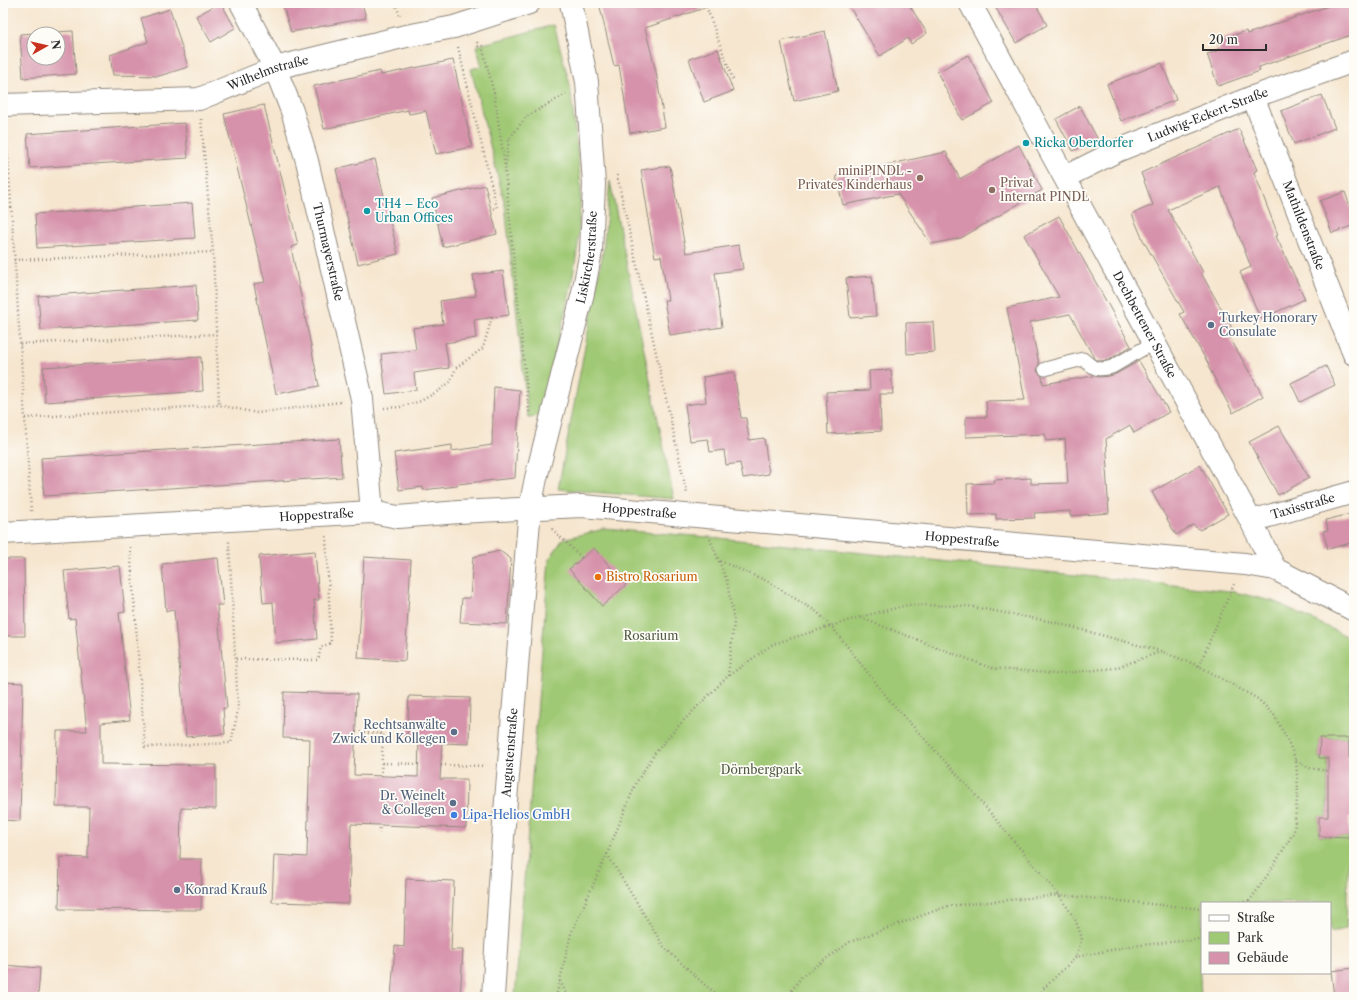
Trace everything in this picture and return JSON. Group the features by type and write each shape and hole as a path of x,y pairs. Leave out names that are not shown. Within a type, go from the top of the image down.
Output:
{"street":[{"name":"Thurmayerstraße","path":"241,3 275,68 292,111 307,162 363,404 372,512"},
{"name":"Wilhelmstraße","path":"4,105 199,98 275,68 406,36 462,25 529,3"},
{"name":"Liskircherstraße","path":"530,508 536,478 583,293 591,251 594,184 587,82 571,3"},
{"name":"Dechbettener Straße","path":"970,3 1251,521 1275,569"},
{"name":"Ludwig-Eckert-Straße","path":"1065,177 1119,150 1253,97 1354,61"},
{"name":"Mathildenstraße","path":"1253,97 1354,354"},
{"name":"Taxisstraße","path":"1251,521 1354,492"},
{"name":"Hoppestraße","path":"3,533 324,514 372,512 398,517 582,506 1245,564 1275,569"},
{"name":"Augustenstraße","path":"493,997 502,845 530,508"},
{"path":"1275,569 1354,610"}],"lane":[{"path":"1045,369 1083,359 1097,369 1104,369 1112,367 1154,343"}],"path":[{"path":"705,3 733,80"},
{"path":"462,25 478,46 482,46 494,93 506,171 530,415"},
{"path":"462,25 497,208 491,209"},
{"path":"506,171 509,139 526,117 587,82"},
{"path":"199,98 213,252 219,405"},
{"path":"4,105 32,532"},
{"path":"616,170 688,501 695,516 709,537 727,581 734,622 728,676"},
{"path":"14,260 213,252"},
{"path":"25,418 219,405 257,413 363,404 400,407 421,401 440,390 450,382 456,368 483,348 492,317"},
{"path":"20,344 216,334"},
{"path":"530,508 564,539 582,558"},
{"path":"236,659 318,660 321,647 331,643 324,514"},
{"path":"129,526 145,748 231,743 238,710 228,520"},
{"path":"719,561 767,581 817,612 832,627 890,701 972,791 1059,895 1075,919 1082,938 1076,957 1035,997"},
{"path":"1199,666 1230,591 1245,564"},
{"path":"556,997 571,934 607,854 636,783 655,753 680,724 728,676 773,644 832,627 860,617 908,605 968,606 1053,622 1160,651 1199,666 1258,699 1274,715 1286,737 1296,760 1298,788 1294,832 1249,902"},
{"path":"860,617 992,668 1056,674 1115,668 1160,651"},
{"path":"356,732 383,734 382,776"},
{"path":"1296,760 1309,768 1327,771"},
{"path":"382,763 418,764"},
{"path":"441,765 509,767"},
{"path":"379,833 380,825"},
{"path":"607,854 664,947 706,986 721,997"},
{"path":"787,997 802,976 850,942 948,906 1059,895 1201,909"},
{"path":"1076,957 1131,946 1201,939"},
{"path":"560,980 568,997"}],"green space":[{"path":"554,25 570,85 581,185 578,246 570,292 540,416 528,417 505,205 471,69 482,66 476,46"},
{"path":"610,181 674,499 558,489 603,252"},
{"name":"Dörnbergpark","path":"604,529 709,537 1230,591 1276,602 1352,639 1349,738 1320,738 1319,758 1328,758 1327,817 1319,817 1319,836 1349,837 1346,929 1331,932 1331,902 1201,902 1201,954 1199,955 1201,997 515,997 549,559 563,539"}],"building":[{"path":"220,3 235,28 211,42 196,16"},
{"path":"282,3 362,3 366,18 291,32"},
{"path":"599,3 710,3 710,6 645,28 656,72 665,127 630,133 619,65 614,66"},
{"path":"847,3 908,3 927,33 911,44 908,38 880,56"},
{"path":"993,3 1035,3 1047,25 1016,43"},
{"path":"1337,3 1354,3 1354,34 1259,67 1260,71 1218,86 1207,54 1220,50 1217,41 1246,31 1247,34"},
{"path":"170,9 188,67 159,76 113,75 110,55 148,42 141,18"},
{"path":"66,31 73,31 76,74 23,78 20,34 26,34 26,66 66,66"},
{"path":"825,31 838,91 794,101 781,41"},
{"path":"718,49 733,91 704,102 689,59"},
{"path":"968,55 994,103 962,120 937,72"},
{"path":"453,60 472,147 436,154 426,111 409,114 408,110 324,129 314,86 380,71 381,75"},
{"path":"1162,63 1176,100 1121,121 1107,84"},
{"path":"1322,95 1335,128 1294,144 1281,111"},
{"path":"264,105 298,245 291,247 319,386 276,394 254,284 265,282 224,114"},
{"path":"1080,106 1097,138 1073,151 1056,119"},
{"path":"185,123 188,158 30,168 27,134"},
{"path":"1239,129 1257,170 1254,172 1278,235 1276,236 1305,299 1261,319 1240,272 1251,267 1220,187 1168,210 1236,335 1230,338 1263,396 1233,413 1208,366 1209,365 1180,314 1184,312 1143,240 1132,214 1153,205 1141,173"},
{"path":"1019,145 1042,190 961,238 931,244 898,194 843,205 836,176 946,152 960,179"},
{"name":"TH4 – Eco Urban Offices","path":"375,159 398,254 358,264 336,169"},
{"path":"670,166 686,253 739,245 743,269 715,273 722,327 670,335 664,300 668,300 661,256 655,257 641,170"},
{"path":"485,185 497,234 443,247 432,198"},
{"path":"1345,192 1354,218 1354,225 1332,233 1320,201"},
{"path":"192,203 195,238 37,248 35,214"},
{"path":"1059,216 1131,346 1109,360 1099,361 1094,358 1070,314 1030,322 1039,364 1037,371 1042,376 1043,384 1094,376 1109,376 1116,374 1139,361 1169,412 1134,433 1130,425 1106,439 1109,513 1070,516 1070,511 1034,513 1035,518 996,519 996,514 968,515 967,484 995,483 994,480 1031,478 1031,484 1068,483 1065,439 1046,441 1045,434 966,437 966,417 987,417 986,401 1025,400 1007,308 1059,297 1024,235"},
{"path":"503,271 509,315 474,320 476,338 445,343 449,368 414,373 416,390 386,394 381,354 416,350 413,328 443,324 440,301 476,296 473,275"},
{"path":"872,276 876,316 850,318 846,278"},
{"path":"196,285 198,320 41,330 38,296"},
{"path":"933,322 935,352 907,354 906,323"},
{"path":"201,357 203,391 45,402 43,367"},
{"path":"1326,366 1335,385 1300,402 1291,383"},
{"path":"891,370 893,394 880,394 881,431 828,434 826,392 870,390 869,371"},
{"path":"734,372 741,418 746,418 749,440 764,438 769,474 743,478 740,463 726,465 724,450 710,452 708,439 690,441 685,405 706,402 703,377"},
{"path":"494,387 520,390 515,478 457,484 457,486 423,490 423,487 399,490 394,453 452,445 452,451 492,445"},
{"path":"1279,426 1309,478 1278,495 1249,442"},
{"path":"339,439 342,477 44,496 41,458"},
{"path":"1200,465 1228,514 1200,530 1193,525 1176,535 1152,492"},
{"path":"1350,514 1354,528 1354,542 1328,549 1323,531 1328,530 1326,520"},
{"name":"Bistro Rosarium","path":"594,548 626,585 602,606 569,569"},
{"path":"315,551 319,600 314,600 317,639 276,643 273,602 263,603 259,556"},
{"path":"500,551 511,559 507,624 460,622 462,598 470,598 473,557"},
{"path":"364,557 411,560 405,661 358,658"},
{"path":"218,558 223,605 217,605 227,708 223,708 225,734 186,737 174,610 166,611 162,564"},
{"path":"3,559 24,559 25,636 3,636"},
{"path":"120,566 125,612 119,613 130,720 101,723 101,764 216,765 216,809 181,808 180,859 202,859 201,910 59,909 60,857 88,858 89,807 56,807 57,731 87,731 75,618 69,619 64,571"},
{"path":"3,682 23,683 20,821 3,820"},
{"path":"284,692 357,694 354,775 418,777 419,737 407,737 409,696 470,698 469,744 442,743 440,779 467,779 466,828 351,824 349,904 272,902 274,855 307,857 310,739 283,738"},
{"path":"1320,738 1349,738 1349,758 1354,758 1354,817 1349,817 1349,837 1319,836 1319,817 1328,817 1328,758 1319,758"},
{"path":"406,879 454,881 451,950 463,950 460,997 391,997 395,946 404,947"},
{"path":"3,965 40,968 38,997 3,997"},
{"path":"1354,968 1354,997 1334,997 1331,971"}],"place":[{"name":"Ricka Oberdorfer","path":"1026,143"},
{"name":"miniPINDL - Privates Kinderhaus","path":"920,178"},
{"name":"Privat Internat PINDL","path":"992,190"},
{"name":"TH4 – Eco Urban Offices","path":"367,211"},
{"name":"Turkey Honorary Consulate","path":"1211,325"},
{"name":"Bistro Rosarium","path":"598,577"},
{"name":"Rechtsanwälte Zwick und Kollegen","path":"454,732"},
{"name":"Dr. Weinelt & Collegen","path":"453,803"},
{"name":"Lipa-Helios GmbH","path":"454,815"},
{"name":"Konrad Krauß","path":"177,890"}],"park label":[{"name":"Rosarium","path":"651,636"}]}
